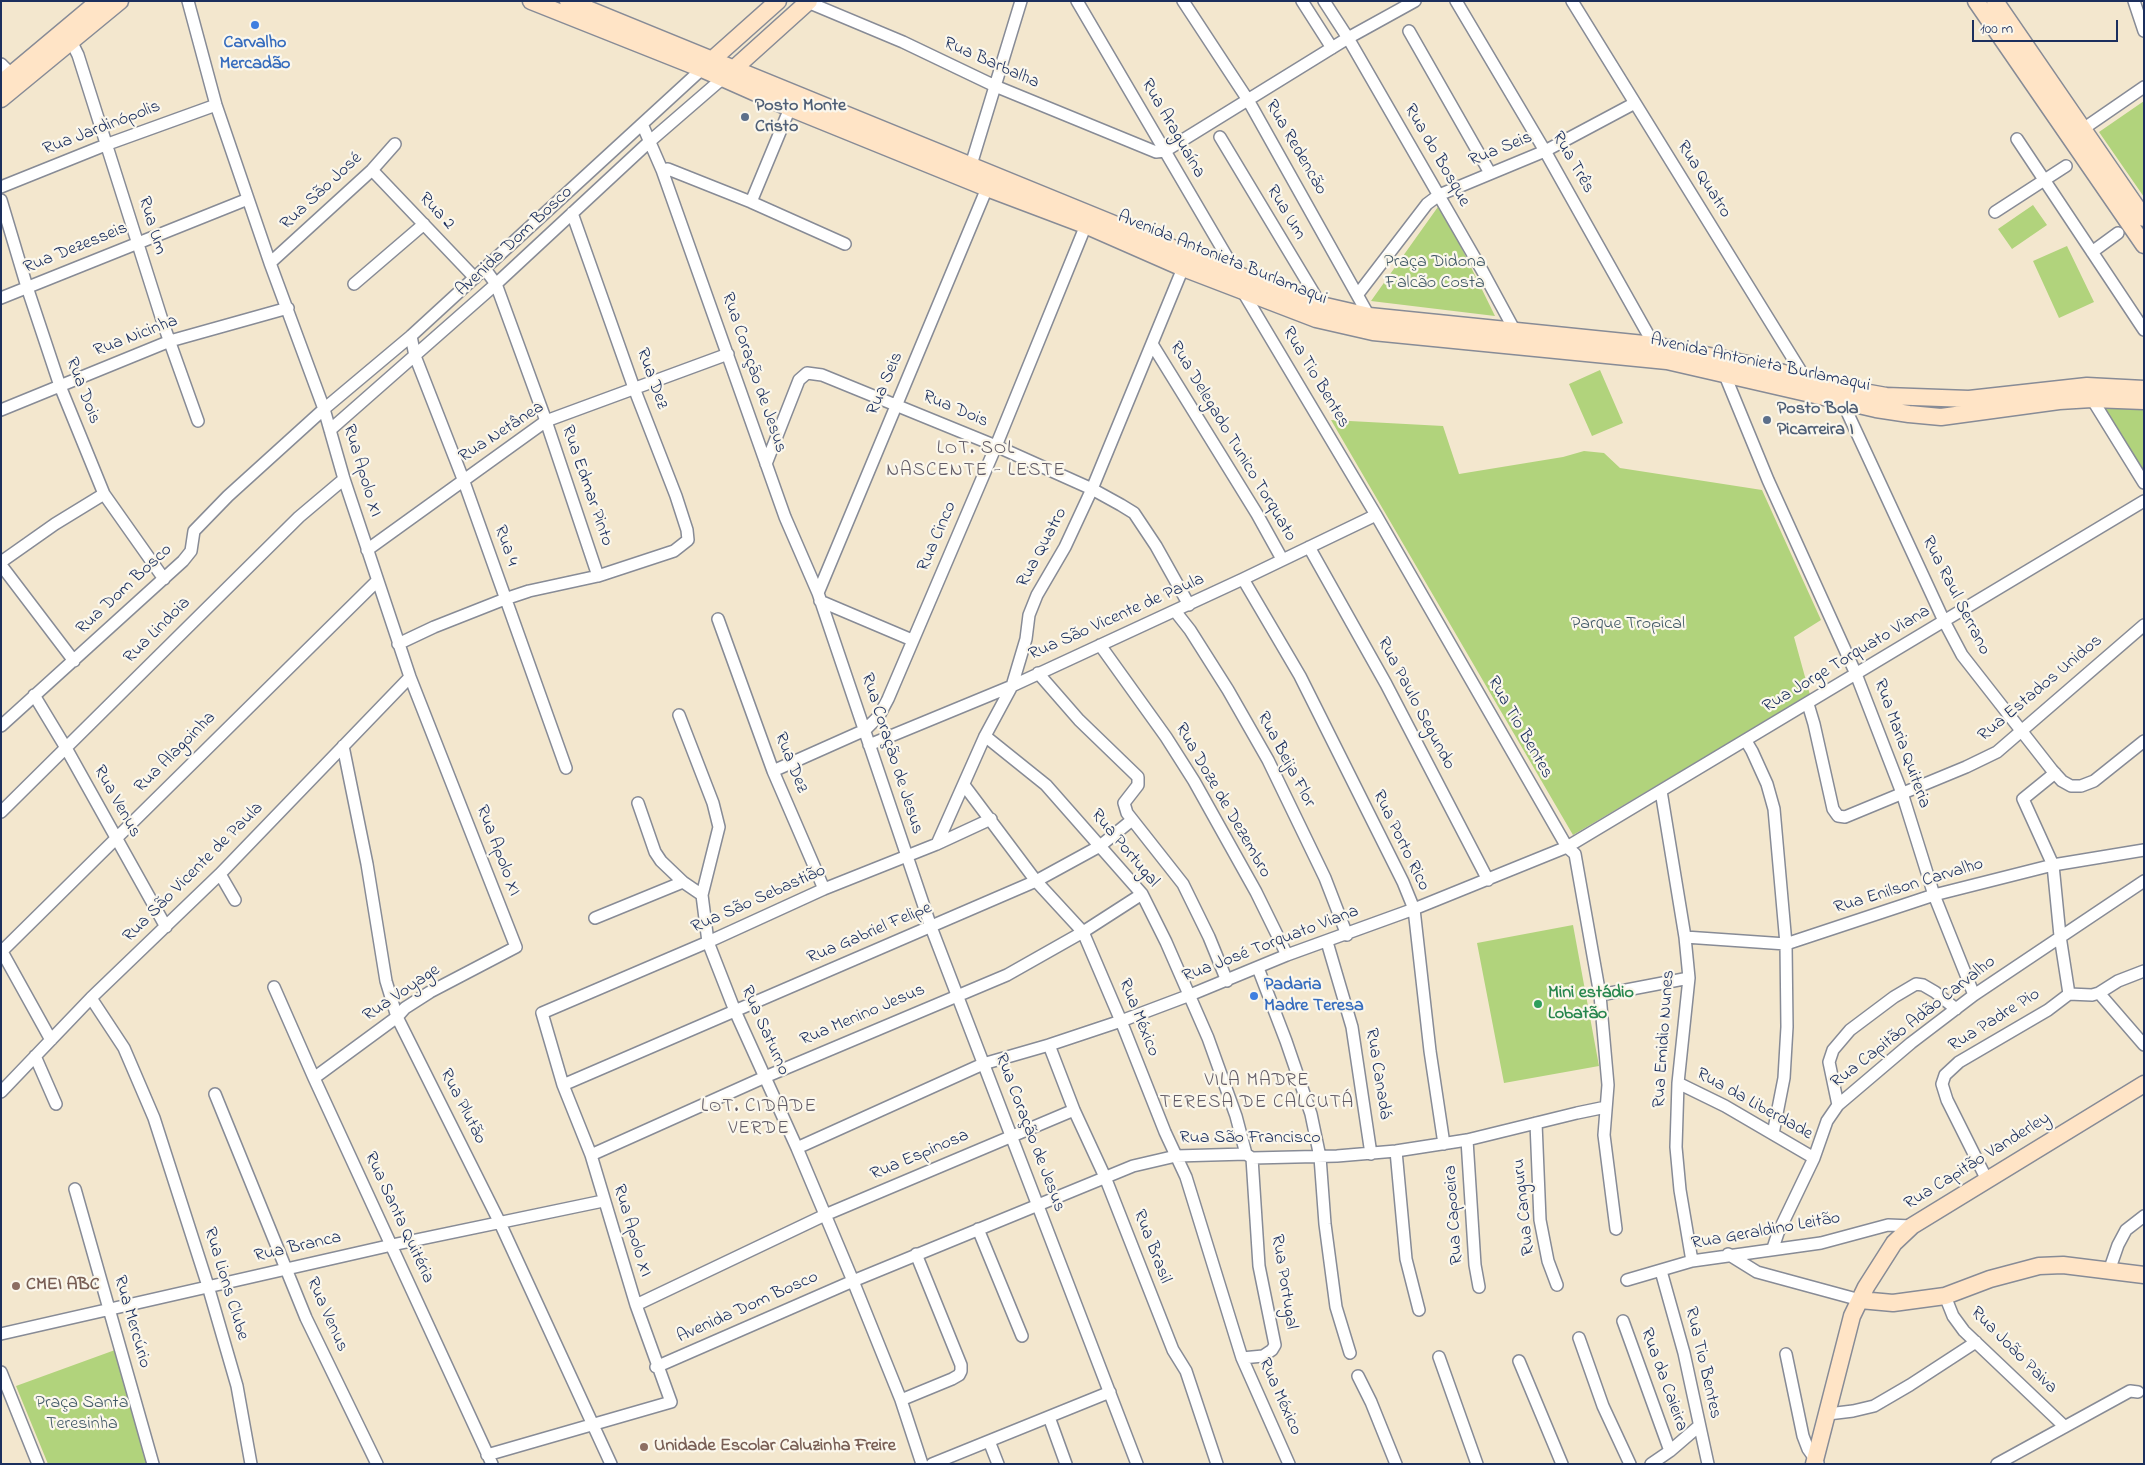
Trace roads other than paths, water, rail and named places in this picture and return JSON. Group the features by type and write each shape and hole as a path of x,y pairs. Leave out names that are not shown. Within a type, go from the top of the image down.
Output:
{"main road":[{"path":"1,99 65,38 99,1"},
{"path":"5,74 65,38 120,1"},
{"name":"Avenida Antonieta Burlamaqui","path":"532,1 707,64"},
{"name":"Avenida Antonieta Burlamaqui","path":"568,1 707,64 882,137 987,188 1088,219 1183,268 1216,274 1237,274 1321,305 1370,316 1394,326 1668,361 1725,366"},
{"path":"707,64 778,1"},
{"path":"1976,1 2077,134 2144,218"},
{"path":"1995,1 2144,245"},
{"path":"728,73 807,2"},
{"name":"Avenida Antonieta Burlamaqui","path":"728,73 790,108 971,165 1088,219 1216,274 1243,292 1316,319 1373,332 1394,326"},
{"path":"1237,274 1243,292"},
{"name":"Avenida Antonieta Burlamaqui","path":"1418,329 1515,331 1654,345 1842,401 1900,413 1940,417 1986,404 2087,386 2144,389"},
{"name":"Avenida Antonieta Burlamaqui","path":"1745,371 1805,378 1886,396 1986,404"},
{"name":"Avenida Antonieta Burlamaqui","path":"2013,400 2092,399 2144,401"},
{"name":"Rua Capitão Vanderley","path":"1816,1463 1846,1336 1866,1286 1894,1243 1912,1226 2144,1084"},
{"path":"1860,1300 1893,1303 1945,1296 1990,1279 2034,1266 2063,1266 2144,1274"}],"street":[{"name":"Rua Apolo XI","path":"188,1 216,105 270,264 288,308 324,409 344,479 398,644 516,947"},
{"name":"Rua Araguaína","path":"1077,1 1237,274"},
{"name":"Rua Redencão","path":"1182,1 1248,100 1370,316"},
{"path":"1302,1 1332,48"},
{"name":"Rua do Bosque","path":"1324,1 1348,38 1439,195 1515,331"},
{"path":"1165,151 1348,38 1415,1"},
{"name":"Rua Três","path":"1456,1 1545,152 1654,345"},
{"name":"Rua Quatro","path":"1572,1 1805,378"},
{"path":"2134,1 2144,31"},
{"name":"Rua Barbalha","path":"807,2 903,42 996,86 1152,151 1165,151"},
{"path":"971,165 996,86 1018,3"},
{"path":"1409,31 1490,173"},
{"name":"Rua Um","path":"65,38 78,55 108,144 137,243 198,421"},
{"name":"Avenida Dom Bosco","path":"324,409 411,336 707,64"},
{"name":"Avenida Dom Bosco","path":"330,430 496,284 649,142 728,73"},
{"path":"2077,134 2144,88"},
{"name":"Rua Seis","path":"1358,294 1427,204 1439,195 1545,152 1635,103"},
{"name":"Rua Jardinópolis","path":"1,187 108,144 216,105"},
{"path":"751,202 790,108"},
{"name":"Rua Coração de Jesus","path":"642,124 662,170 785,517 819,597 931,927 1137,1464"},
{"name":"Rua Um","path":"1220,137 1321,305"},
{"path":"2017,139 2144,330"},
{"name":"Rua São José","path":"270,264 372,170 396,144"},
{"path":"1995,212 2066,166"},
{"path":"662,170 668,168 751,202 845,244"},
{"name":"Rua 2","path":"372,170 475,278"},
{"name":"Rua Seis","path":"819,597 987,188"},
{"name":"Rua Dezesseis","path":"1,298 248,199"},
{"name":"Rua Dois","path":"1,200 27,287 60,386 104,494 164,578"},
{"name":"Rua Dez","path":"572,213 687,530 688,540 674,551 598,576"},
{"name":"Rua Cinco","path":"865,730 879,716 888,699 996,446 1088,219"},
{"path":"354,284 424,224"},
{"path":"2092,252 2118,233"},
{"name":"Rua Edmar Pinto","path":"485,268 496,284 546,421 598,576"},
{"name":"Rua Quatro","path":"936,844 985,736 1012,686 1026,639 1029,615 1037,595 1065,547 1092,490 1183,268"},
{"name":"Rua Tio Bentes","path":"1243,292 1376,515 1567,847 1575,854 1600,995 1608,1085 1604,1135 1616,1229"},
{"name":"Rua Nicinha","path":"1,410 170,341 288,308"},
{"name":"Rua 4","path":"411,336 415,356 463,479 566,768"},
{"name":"Rua Delegado Tunico Torquato","path":"1152,344 1257,514 1282,559"},
{"name":"Rua Netânea","path":"368,550 463,479 546,421 728,354"},
{"name":"Rua Maria Quiteria","path":"1725,366 1768,480 1856,674 1902,794 1934,895 1974,995"},
{"name":"Rua Dois","path":"766,464 799,380 807,373 822,375 996,446 1092,490 1134,513 1156,546 1188,605"},
{"path":"2092,399 2144,483"},
{"name":"Rua Raul Serrano","path":"1842,401 1944,621 1962,655 2055,774 2071,786 2081,786 2094,781 2144,741"},
{"name":"Rua Dom Bosco","path":"1,726 34,694 74,661 164,578 191,551 194,531 208,515 324,409"},
{"name":"Rua Lindoia","path":"1,812 299,517 344,479"},
{"path":"74,661 1,563 61,520 104,494"},
{"name":"Rua Jorge Torquato Viana","path":"1567,847 2144,501"},
{"name":"Rua São Vicente de Paula","path":"869,745 1012,686 1038,672 1188,605 1376,515"},
{"name":"Rua Paulo Segundo","path":"1309,547 1386,684 1488,880"},
{"path":"398,644 434,627 505,599 529,591 598,576"},
{"name":"Rua Porto Rico","path":"1243,579 1300,676 1403,882 1414,909 1444,1144"},
{"name":"Rua Alagoinha","path":"2,951 377,581"},
{"path":"819,597 912,640"},
{"name":"Rua Beija Flor","path":"1175,611 1190,630 1228,690 1268,760 1325,878 1346,934"},
{"name":"Rua Dez","path":"718,619 773,772 824,890"},
{"name":"Rua Estados Unidos","path":"1808,704 1833,809 1838,816 1845,817 1966,767 1997,752 2144,625"},
{"name":"Rua Doze de Dezembro","path":"1100,645 1166,737 1194,781 1256,892 1287,955"},
{"path":"1038,672 1078,720 1135,773 1138,778 1138,785 1124,803 1127,813 1183,884 1209,937 1227,981"},
{"name":"Rua São Vicente de Paula","path":"1,1092 91,998 220,874 410,677"},
{"name":"Rua Venus","path":"34,694 166,927"},
{"name":"Rua Saturno","path":"679,715 713,803 719,827 702,895 708,942 735,1011 797,1148 853,1281 901,1400 922,1464"},
{"path":"773,772 865,730"},
{"name":"Rua Portugal","path":"985,736 1046,785 1142,894 1190,995 1224,1081 1249,1156 1258,1266 1275,1344 1272,1350 1262,1356 1242,1358"},
{"path":"1746,741 1767,784 1774,809 1786,944 1784,1078 1773,1134"},
{"name":"Rua Plutão","path":"343,746 367,864 386,981 397,1017 500,1224 611,1464"},
{"path":"2055,774 2023,799 2052,865 2060,936 2070,994 2086,995 2099,993 2118,981 2144,970"},
{"name":"Rua México","path":"964,785 1036,881 1083,932 1186,1177 1200,1217 1242,1358 1289,1464"},
{"name":"Rua Emidio Nunes","path":"1662,791 1685,937 1689,978 1678,1083 1676,1147 1679,1180 1692,1261"},
{"path":"638,803 655,852 665,866 702,895"},
{"name":"Rua São Sebastião","path":"542,1013 990,819"},
{"name":"Rua Gabriel Felipe","path":"563,1085 1036,881 1100,846 1132,820"},
{"name":"Rua José Torquato Viana","path":"983,1064 1121,1021 1227,981 1287,955 1414,909 1567,847"},
{"name":"Rua Enilson Carvalho","path":"1685,937 1786,944 1934,895 2052,865 2144,850"},
{"path":"220,874 235,900"},
{"name":"Rua Capitão Adão Carvalho","path":"1773,1248 1814,1158 1827,1121 1838,1105 1911,1043 1974,995 2144,881"},
{"path":"594,918 683,882"},
{"name":"Rua Menino Jesus","path":"591,1155 765,1077 1007,975 1083,932 1142,894"},
{"name":"Rua Canadá","path":"1327,942 1352,1027 1371,1154"},
{"name":"Rua Voyage","path":"314,1078 397,1017 405,1008 430,992 516,947"},
{"path":"2,951 51,1040"},
{"path":"1258,968 1299,1076 1320,1157 1330,1268 1336,1308 1350,1353"},
{"path":"1600,995 1689,978"},
{"path":"1838,1105 1829,1062 1833,1050 1850,1030 1894,997 1916,984 1923,985 1935,992 1956,1009"},
{"name":"Rua Santa Quitéria","path":"274,987 490,1459"},
{"path":"2099,993 2144,1045"},
{"name":"Rua Padre Pio","path":"1987,1180 1946,1100 1942,1084 1945,1075 1960,1062 2048,1010 2070,994"},
{"name":"Rua Lions Clube","path":"91,998 124,1048 154,1118 208,1286 237,1386 251,1464"},
{"name":"Rua Apolo XI","path":"542,1013 563,1085 591,1155 603,1201 656,1367 671,1402 593,1425"},
{"name":"Rua Brasil","path":"1049,1045 1074,1110 1105,1177 1170,1343 1186,1371 1217,1464"},
{"path":"35,1056 56,1104"},
{"path":"797,1148 983,1064"},
{"name":"Rua da Liberdade","path":"1678,1083 1725,1106 1814,1158"},
{"name":"Rua Venus","path":"215,1094 306,1318 377,1464"},
{"name":"Rua São Francisco","path":"853,1281 1133,1166 1176,1156 1320,1157 1371,1154 1467,1140 1606,1107"},
{"name":"Rua Espinosa","path":"825,1215 1074,1110"},
{"name":"Rua Canguru","path":"1536,1124 1540,1220 1548,1261 1557,1285"},
{"name":"Rua Capoeira","path":"1467,1140 1475,1265 1479,1287"},
{"path":"1396,1151 1406,1260 1419,1310"},
{"name":"Rua Mercúrio","path":"75,1189 153,1464"},
{"name":"Rua Branca","path":"1,1334 392,1245 603,1201"},
{"path":"636,1305 825,1215"},
{"path":"2109,1271 2118,1245 2126,1230 2144,1216"},
{"name":"Rua Geraldino Leitão","path":"1627,1280 1692,1261 1728,1254 1821,1243 1888,1225 1902,1224 1912,1226"},
{"path":"978,1229 1022,1336"},
{"path":"901,1400 959,1375 961,1365 916,1254"},
{"path":"1728,1254 1757,1272 1860,1300"},
{"name":"Rua Tio Bentes","path":"1661,1271 1688,1370 1708,1464"},
{"name":"Avenida Dom Bosco","path":"656,1367 853,1281"},
{"name":"Rua João Paiva","path":"1945,1296 1957,1323 2064,1426"},
{"name":"Rua da Caieira","path":"1623,1321 1670,1451"},
{"path":"1579,1338 1596,1389 1630,1464"},
{"path":"1828,1414 1874,1406 1976,1342"},
{"path":"1786,1354 1803,1436 1816,1463"},
{"path":"1439,1357 1477,1464"},
{"path":"1518,1361 1562,1464"},
{"path":"1,1372 38,1464"},
{"path":"1358,1376 1371,1402 1396,1464"},
{"path":"932,1464 1110,1392"},
{"path":"1997,1464 2064,1426 2130,1392 2142,1393"},
{"path":"1049,1417 1066,1464"},
{"path":"490,1459 593,1425"},
{"path":"1651,1464 1670,1451 1699,1426"},
{"path":"989,1441 998,1464"}],"place":[{"name":"Carvalho Mercadão","path":"255,25"},
{"name":"Posto Monte Cristo","path":"745,117"},
{"name":"Posto Bola Picarreira I","path":"1767,420"},
{"name":"Padaria Madre Teresa","path":"1254,996"},
{"name":"Mini estádio Lobatão","path":"1538,1004"},
{"name":"CMEI ABC","path":"16,1286"},
{"name":"Unidade Escolar Caluzinha Freire","path":"644,1447"}],"district":[{"name":"LOT. SOL NASCENTE - LESTE","path":"976,461"},
{"name":"VILA MADRE TERESA DE CALCUTÁ","path":"1257,1093"},
{"name":"LOT. CIDADE VERDE","path":"759,1119"}],"park label":[{"name":"Praça Didona Falcão Costa","path":"1435,273"},
{"name":"Parque Tropical","path":"1628,625"},
{"name":"Praça Santa Teresinha","path":"82,1414"}]}
